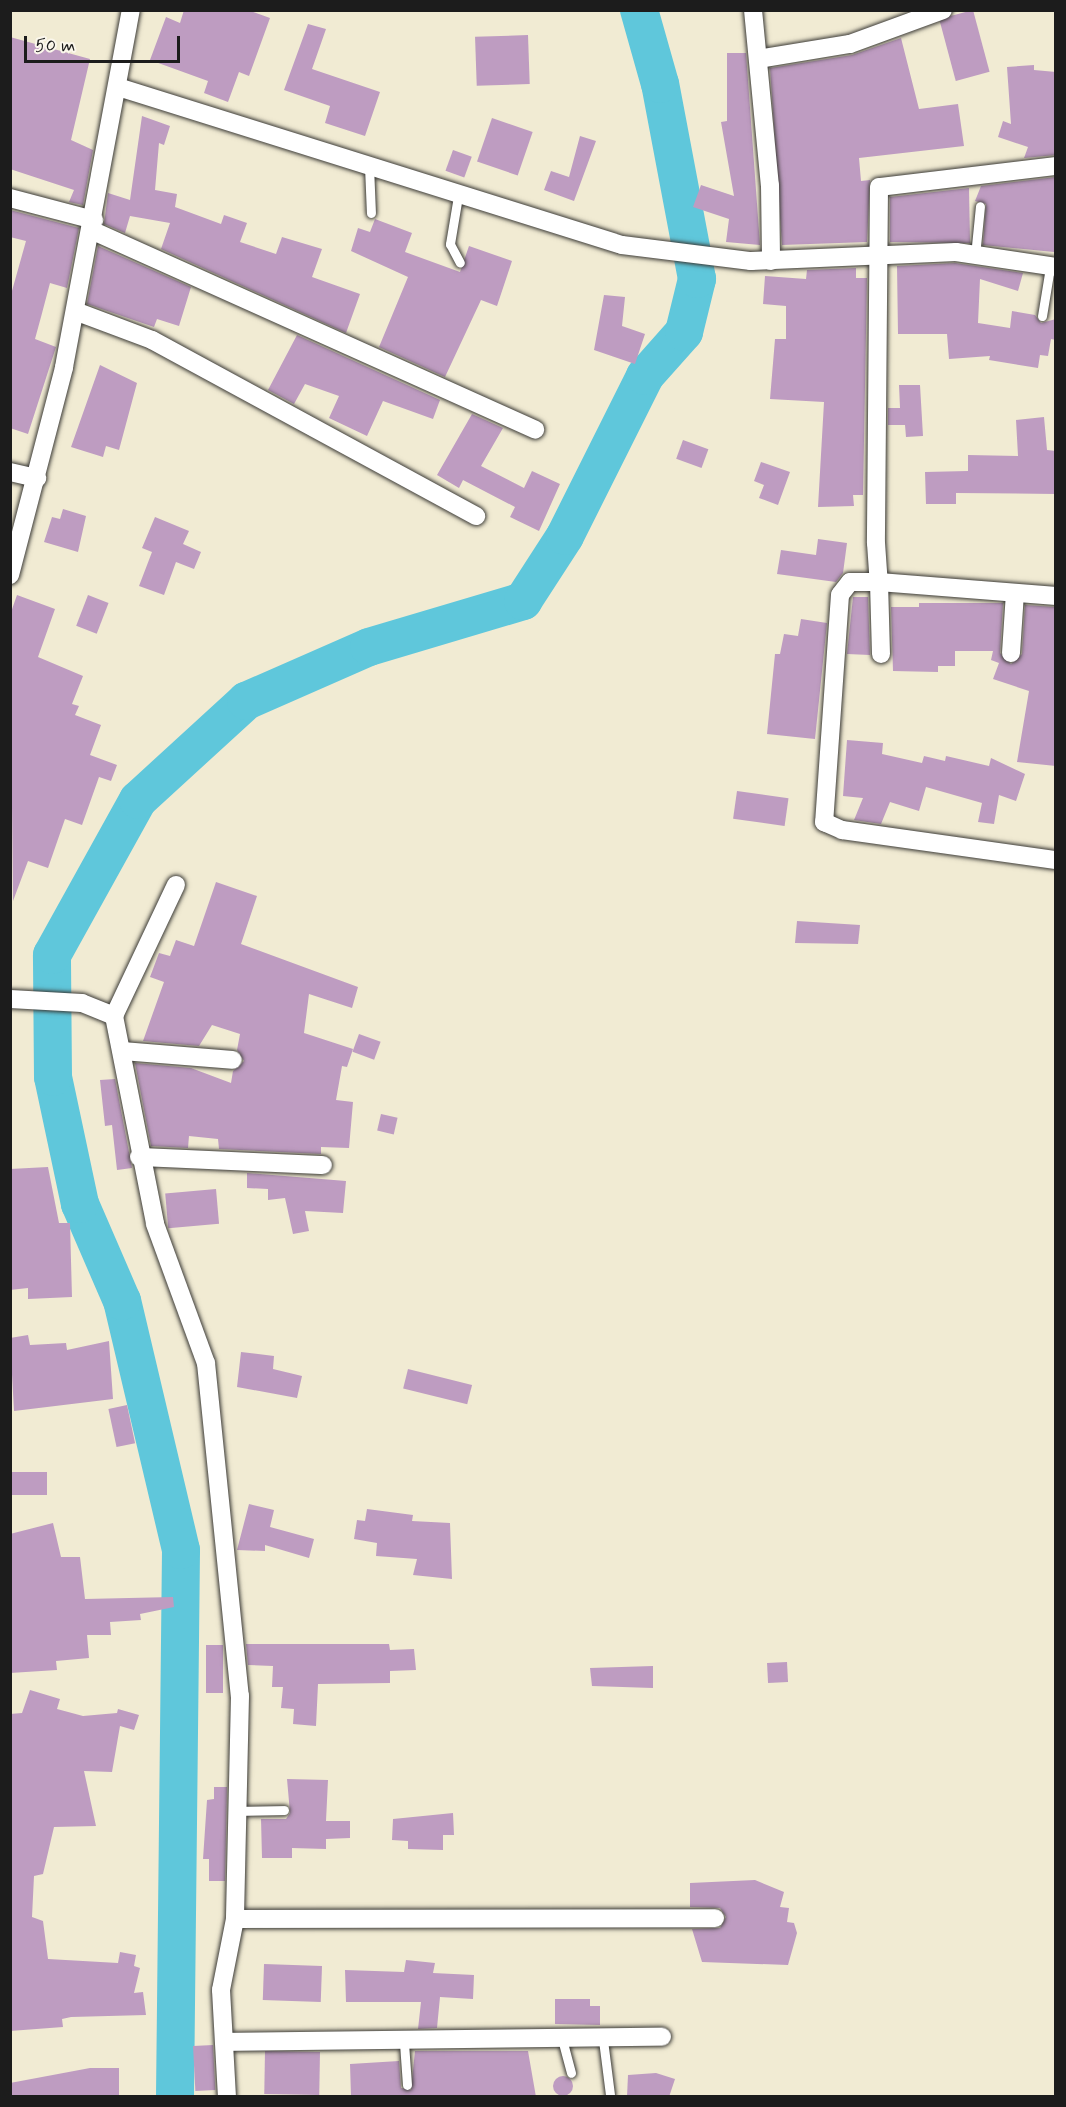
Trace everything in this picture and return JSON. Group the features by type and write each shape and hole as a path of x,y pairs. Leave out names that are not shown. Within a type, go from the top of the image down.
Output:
{"street":[{"path":"10,575 37,478 75,311 93,225 131,10"},
{"path":"753,10 771,261"},
{"path":"758,59 860,41 943,10"},
{"path":"118,87 592,238 672,255 771,261 878,259 933,252 1053,267"},
{"path":"881,654 878,259 881,184 1056,166"},
{"path":"10,198 93,225 535,430"},
{"path":"75,311 152,340 476,516"},
{"path":"10,472 37,478"},
{"path":"1056,596 879,582 849,582 840,595 824,822 842,830 1056,860"},
{"path":"1011,653 1015,593"},
{"path":"176,885 114,1016 139,1157 155,1224 206,1364 239,1648 235,1919 221,1990 227,2097"},
{"path":"10,999 82,1003 114,1016"},
{"path":"122,1051 233,1060"},
{"path":"139,1157 323,1165"},
{"path":"235,1919 715,1918"},
{"path":"225,2042 404,2043 662,2037"}],"lane":[{"path":"369,166 371,213"},
{"path":"458,196 450,244 460,263"},
{"path":"975,256 980,207"},
{"path":"1042,316 1053,267"},
{"path":"238,1811 284,1810"},
{"path":"562,2039 571,2073"},
{"path":"603,2040 610,2095"},
{"path":"404,2043 407,2085"}],"building":[{"path":"184,10 248,10 270,18 249,76 239,72 228,102 204,93 208,81 150,60 166,17 180,23"},
{"path":"973,10 990,72 956,81 939,19"},
{"path":"308,24 326,29 312,69 380,92 365,136 325,123 330,106 284,90"},
{"path":"528,35 530,84 477,86 475,37"},
{"path":"10,37 90,59 71,140 93,150 83,205 69,202 74,190 10,169"},
{"path":"901,38 919,109 958,104 964,146 859,158 861,181 870,180 867,242 782,245 770,68 852,55"},
{"path":"727,53 746,53 760,245 726,242 729,219 693,207 701,185 734,196 721,122 727,121"},
{"path":"1034,65 1034,70 1056,72 1056,155 1024,158 1028,147 998,137 1003,121 1011,124 1007,67"},
{"path":"142,116 170,126 164,145 159,143 155,190 177,194 175,207 221,224 224,215 247,223 240,242 276,254 282,237 322,249 312,277 360,294 346,333 161,249 170,223 130,216 125,233 104,224 108,193 130,200"},
{"path":"492,118 533,132 518,175 477,161"},
{"path":"580,136 596,141 574,201 544,190 551,171 569,177"},
{"path":"453,150 472,157 464,178 445,171"},
{"path":"1056,177 1054,252 983,245 986,204 975,201 981,186"},
{"path":"969,188 970,243 890,242 890,197"},
{"path":"10,210 79,228 67,288 50,283 35,339 56,347 28,434 10,428 10,298 26,241 10,237"},
{"path":"375,219 412,233 405,252 460,272 469,246 512,261 497,306 481,300 445,377 379,347 408,277 351,251 358,228 370,232"},
{"path":"98,246 191,287 179,326 157,319 154,327 87,304"},
{"path":"955,263 1023,273 1018,291 980,279 978,323 1010,328 1012,311 1035,315 1041,323 1056,319 1056,340 1051,339 1048,356 1040,355 1038,368 989,360 990,356 949,359 947,334 898,334 897,266"},
{"path":"856,268 856,278 867,278 863,495 853,495 854,506 818,507 824,402 770,399 775,339 786,339 786,306 763,304 765,276 806,279 807,270"},
{"path":"604,295 625,297 622,326 645,334 635,364 594,350"},
{"path":"297,335 440,400 433,419 383,401 367,436 329,418 339,396 305,384 294,404 268,390"},
{"path":"100,365 137,383 119,450 106,446 103,457 71,447"},
{"path":"899,385 920,385 923,436 906,437 905,425 888,425 888,408 900,408"},
{"path":"472,414 503,428 481,466 524,488 532,471 560,484 539,531 510,517 515,507 463,480 459,488 437,475"},
{"path":"1044,417 1047,450 1056,451 1056,494 956,493 956,504 926,504 925,472 968,471 968,455 1018,456 1016,420"},
{"path":"683,440 708,449 702,468 676,459"},
{"path":"761,462 790,472 778,505 759,498 764,485 754,481"},
{"path":"63,509 86,516 78,552 44,542 52,517 60,519"},
{"path":"155,517 189,531 183,544 201,552 194,569 176,562 164,595 139,586 152,552 142,548"},
{"path":"818,539 847,543 843,573 836,582 777,574 781,550 816,555"},
{"path":"17,595 55,609 38,657 83,676 72,704 79,706 75,715 101,725 90,755 117,765 111,781 99,777 82,825 65,819 48,868 28,861 13,901 10,615"},
{"path":"88,595 109,603 97,634 76,626"},
{"path":"853,597 868,597 870,655 847,654"},
{"path":"919,603 1003,603 1000,653 1011,664 1022,654 1025,605 1056,607 1056,766 1017,762 1029,691 993,679 999,663 991,660 993,651 955,651 955,666 938,666 938,672 893,671 891,607 919,607"},
{"path":"801,619 827,623 815,739 767,734 775,654 780,654 784,634 798,636"},
{"path":"847,740 883,743 882,754 922,763 924,756 945,761 946,756 989,766 991,758 1025,774 1016,801 999,795 994,824 978,822 982,803 926,787 919,811 890,802 881,824 854,820 863,798 843,796"},
{"path":"737,791 788,798 785,826 733,819"},
{"path":"216,882 257,896 241,944 358,987 352,1008 309,994 304,1033 353,1049 347,1067 342,1066 336,1100 353,1102 349,1148 321,1147 321,1154 219,1149 218,1139 189,1136 188,1148 151,1146 135,1063 191,1068 231,1083 233,1071 244,1061 237,1050 240,1034 212,1025 199,1046 143,1041 164,982 150,977 159,953 170,956 176,940 194,946"},
{"path":"797,921 860,925 858,944 795,943"},
{"path":"359,1034 381,1042 374,1060 353,1052"},
{"path":"115,1079 132,1168 117,1170 112,1125 105,1126 100,1080"},
{"path":"381,1114 398,1118 394,1134 377,1131"},
{"path":"48,1167 59,1223 70,1223 72,1297 28,1299 28,1288 10,1290 10,1169"},
{"path":"247,1173 346,1181 343,1213 305,1211 309,1231 293,1234 285,1198 268,1200 268,1189 247,1188"},
{"path":"216,1189 219,1224 168,1228 165,1193"},
{"path":"28,1335 30,1345 66,1343 67,1350 109,1341 113,1399 14,1411 10,1338"},
{"path":"241,1352 274,1356 273,1369 302,1376 297,1398 237,1387"},
{"path":"408,1369 472,1385 467,1404 403,1388"},
{"path":"127,1405 135,1443 117,1447 108,1409"},
{"path":"10,1472 47,1472 47,1495 10,1495"},
{"path":"249,1504 274,1510 270,1527 314,1539 309,1558 265,1545 265,1551 237,1550"},
{"path":"367,1509 413,1515 412,1521 450,1523 452,1579 413,1575 417,1559 376,1556 377,1543 354,1539 357,1520 365,1521"},
{"path":"53,1523 61,1557 80,1557 85,1599 173,1597 174,1607 140,1614 141,1620 110,1622 111,1635 87,1635 89,1658 56,1661 57,1670 10,1673 10,1534"},
{"path":"246,1644 389,1644 390,1650 414,1649 416,1670 390,1671 390,1683 318,1684 316,1726 293,1724 294,1709 281,1708 283,1687 272,1687 273,1666 248,1665"},
{"path":"206,1645 223,1645 223,1693 206,1693"},
{"path":"787,1662 788,1682 768,1683 767,1663"},
{"path":"653,1666 653,1688 592,1686 590,1668"},
{"path":"30,1690 60,1699 57,1709 83,1716 117,1713 118,1709 139,1715 134,1730 120,1726 112,1772 84,1771 96,1826 54,1827 43,1874 34,1876 32,1917 43,1921 48,1959 118,1963 120,1952 136,1955 134,1966 140,1968 134,1993 143,1992 146,2015 71,2017 62,2019 63,2027 10,2031 10,1714 22,1713"},
{"path":"287,1779 328,1780 326,1821 350,1821 350,1838 326,1839 326,1849 292,1848 292,1858 262,1858 261,1819 286,1819 290,1813"},
{"path":"214,1787 227,1787 225,1881 209,1881 209,1859 203,1859 207,1800 214,1799"},
{"path":"453,1813 454,1835 443,1835 443,1850 408,1849 408,1841 392,1840 393,1819"},
{"path":"755,1880 784,1892 780,1907 789,1908 787,1922 794,1923 797,1933 788,1965 702,1962 692,1929 720,1928 726,1917 720,1908 690,1907 690,1883"},
{"path":"406,1960 435,1963 433,1973 474,1975 473,1999 440,1997 437,2028 418,2029 421,2002 346,2002 345,1970 404,1972"},
{"path":"264,1964 322,1966 321,2002 263,2000"},
{"path":"555,1999 590,1999 590,2006 600,2006 600,2025 555,2024"},
{"path":"213,2045 215,2090 195,2091 193,2046"},
{"path":"265,2051 320,2052 319,2095 264,2094"},
{"path":"415,2051 528,2051 536,2097 351,2096 350,2064 399,2061 401,2088 411,2090"},
{"path":"90,2068 119,2068 119,2097 10,2097 10,2083"},
{"path":"656,2073 675,2079 669,2097 627,2097 628,2075"},
{"path":"563,2076 570,2079 573,2086 570,2093 563,2096 556,2093 553,2086 556,2079"}],"waterway":[{"path":"175,2096 181,1550 122,1301 80,1204 53,1077 52,955 138,800 246,701 369,647 523,601 565,536 645,376 684,332 697,279 660,84 639,10"}]}
